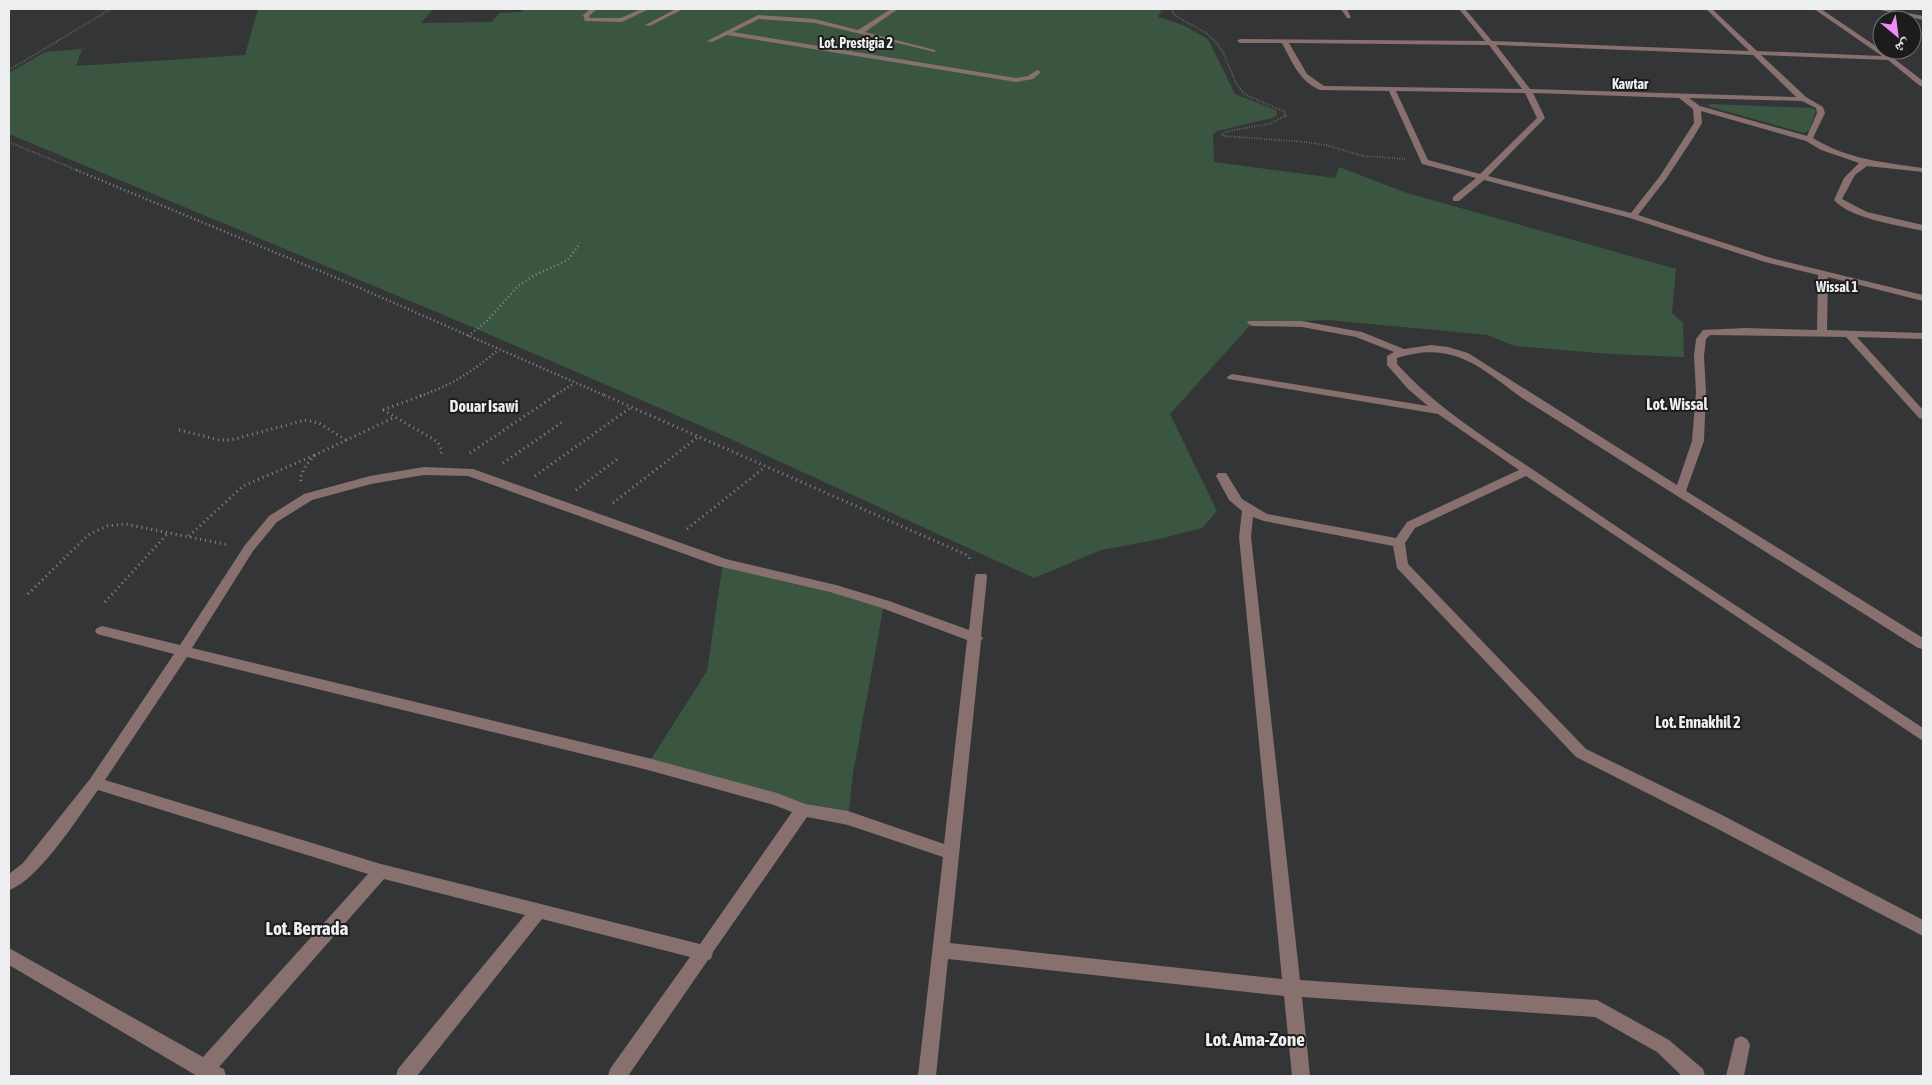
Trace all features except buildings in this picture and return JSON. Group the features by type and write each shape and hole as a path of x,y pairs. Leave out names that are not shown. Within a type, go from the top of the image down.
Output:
{"street":[{"path":"594,9 586,15 587,20 622,20 646,9"},
{"path":"648,26 680,9"},
{"path":"858,32 891,9"},
{"path":"1344,9 1349,17"},
{"path":"1456,199 1482,177 1541,118 1540,112 1528,90 1462,9"},
{"path":"1709,9 1802,98 1819,107 1821,113 1809,139"},
{"path":"1817,9 1872,46"},
{"path":"1879,9 1923,18"},
{"path":"710,41 758,17 815,21 933,51 911,63"},
{"path":"726,33 1016,80 1034,77 1037,72"},
{"path":"1240,41 1488,43 1751,51 1872,57"},
{"path":"1285,42 1306,79 1315,86 1338,89 1528,90 1681,96 1802,98"},
{"path":"1893,60 1923,84"},
{"path":"1904,68 1913,69"},
{"path":"1392,90 1425,162 1633,216 1768,260 1923,298"},
{"path":"1681,96 1697,108 1809,139 1824,148 1866,162 1923,170"},
{"path":"1633,216 1664,177 1698,123 1697,108"},
{"path":"1866,162 1853,170 1838,200 1840,203 1881,218 1923,228"},
{"path":"1822,333 1823,274"},
{"path":"1252,323 1302,324 1358,334 1402,352"},
{"path":"1680,492 1698,442 1701,392 1699,356 1701,339 1706,332 1727,330 1923,336"},
{"path":"1849,334 1923,416"},
{"path":"1923,644 1526,396 1474,358 1443,348 1402,352 1392,356 1392,365 1412,387 1440,411 1588,513 1923,734"},
{"path":"1232,377 1440,411"},
{"path":"9,883 29,868 95,783 184,650 249,548 273,519 308,497 370,480 424,471 469,472 723,563 831,588 884,604 976,638"},
{"path":"1527,471 1411,525 1399,543 1402,565 1581,754 1716,820 1923,928"},
{"path":"1222,476 1230,495 1248,510 1264,517 1399,543"},
{"path":"1248,510 1245,537 1301,1076"},
{"path":"927,1076 976,638 981,576"},
{"path":"102,631 648,764 777,799 803,810 848,818 951,853"},
{"path":"95,783 380,871 538,912 705,952"},
{"path":"617,1076 803,810"},
{"path":"9,956 210,1073 380,871"},
{"path":"405,1076 538,912"},
{"path":"941,950 1291,988 1597,1009 1663,1046 1696,1076"},
{"path":"1735,1076 1741,1045"}],"path":[{"path":"9,70 111,9"},
{"path":"1174,9 1172,12 1176,16 1215,41 1221,48 1240,89 1248,96 1285,112 1280,120 1255,127 1226,131 1222,134 1223,136 1306,142 1326,145 1363,156 1425,162"},
{"path":"9,142 344,281 967,555"},
{"path":"467,336 487,321 518,286 533,276 568,260 580,243"},
{"path":"438,471 442,451 438,442 383,410 447,385 470,373 498,350"},
{"path":"438,471 573,383"},
{"path":"516,489 630,408"},
{"path":"189,537 242,486 315,455 395,417"},
{"path":"179,430 219,440 231,440 305,420 319,423 346,440"},
{"path":"483,477 564,421"},
{"path":"595,517 698,437"},
{"path":"308,497 300,478 306,465 315,455"},
{"path":"558,504 620,457"},
{"path":"668,544 765,467"},
{"path":"28,594 88,535 107,526 125,524 249,548"},
{"path":"105,602 168,532"}],"green space":[{"path":"258,9 433,9 421,23 492,22 499,13 521,12 523,9 1162,9 1158,17 1183,25 1208,39 1235,94 1276,110 1277,115 1272,118 1217,131 1213,134 1214,162 1335,178 1339,167 1407,193 1676,269 1672,313 1683,323 1684,357 1609,354 1514,346 1488,335 1328,320 1252,323 1170,414 1217,511 1202,528 1155,540 1101,550 1034,578 713,431 458,321 9,134 9,73 45,52 82,49 76,66 245,55"},
{"path":"1711,104 1812,108 1816,110 1809,130 1804,133 1707,106"},
{"path":"723,563 884,604 853,773 848,818 648,764 707,671"}],"district":[{"name":"Lot. Prestigia 2","path":"856,43"},
{"name":"Kawtar","path":"1630,84"},
{"name":"Wissal 1","path":"1837,287"},
{"name":"Lot. Wissal","path":"1677,404"},
{"name":"Douar Isawi","path":"484,406"},
{"name":"Lot. Ennakhil 2","path":"1698,722"},
{"name":"Lot. Berrada","path":"307,928"},
{"name":"Lot. Ama-Zone","path":"1255,1039"}]}
